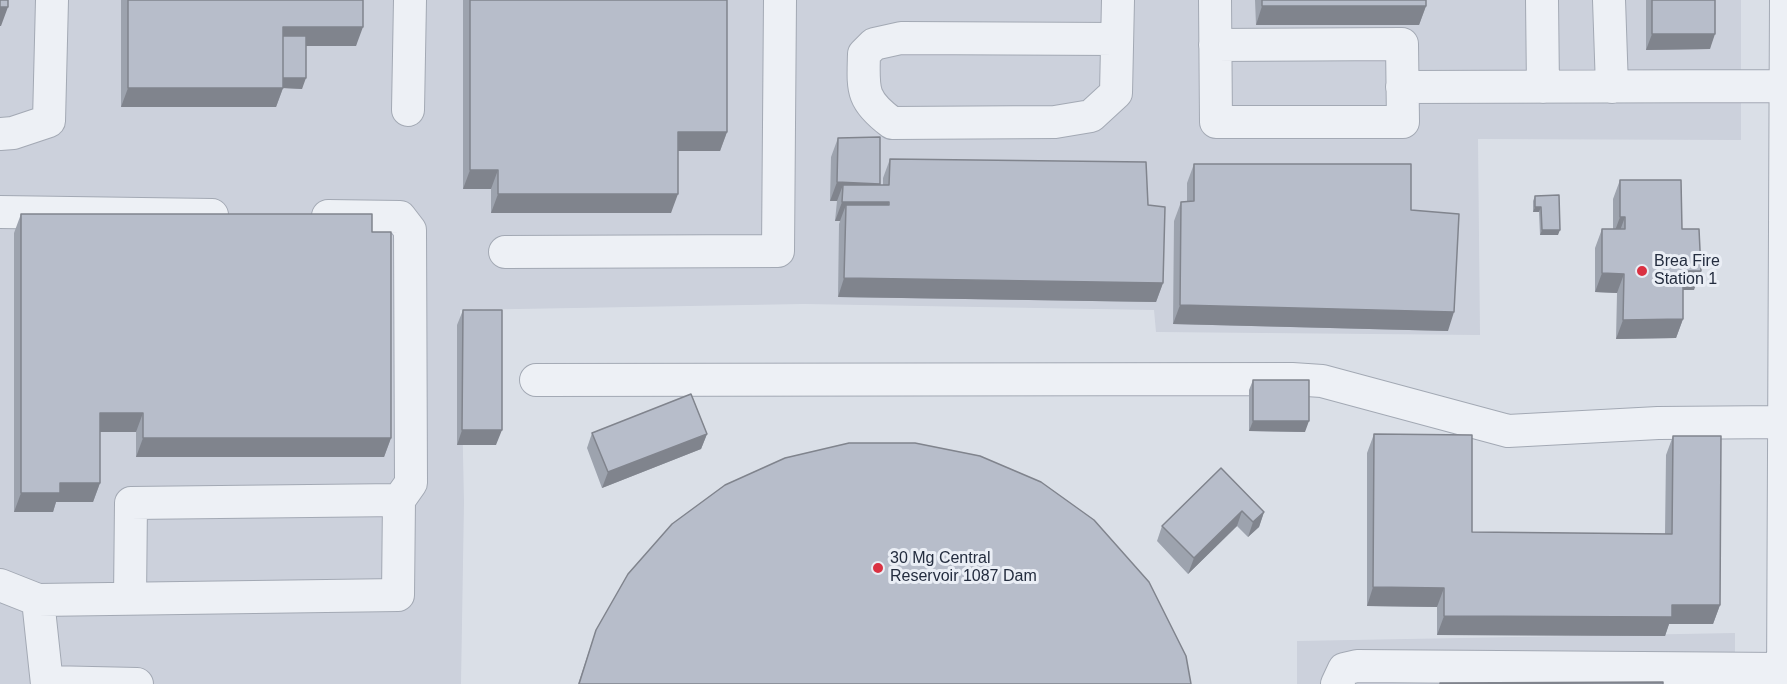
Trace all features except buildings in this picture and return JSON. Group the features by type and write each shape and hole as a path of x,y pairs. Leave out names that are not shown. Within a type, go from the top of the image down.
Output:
{"street":[{"path":"0,134 13,133 49,121 52,0"},
{"path":"408,110 410,0"},
{"path":"505,252 778,251 780,0"},
{"path":"1117,39 901,38 874,44 864,54 863,88 872,109 892,123 1055,122 1091,116 1116,93 1118,0"},
{"path":"1215,0 1215,45 1216,122 1403,122 1402,44 1215,45"},
{"path":"1542,0 1543,87"},
{"path":"1609,0 1612,87"},
{"path":"1337,684 1344,669 1358,666 1673,677 1783,677 1786,0"},
{"path":"1402,87 1786,86"},
{"path":"0,212 235,215"},
{"path":"0,585 38,600 398,595 399,500 411,483 410,230 400,217 294,216"},
{"path":"536,380 1292,379 1322,381 1508,431 1658,423 1783,422"},
{"path":"130,598 131,503 399,500"},
{"path":"38,600 47,683 137,682 137,684"}],"shaded area":[{"path":"0,0 1741,0 1741,140 1478,139 1480,335 1156,332 1154,310 804,304 460,310 464,502 461,684 0,684"},
{"path":"1735,633 1735,684 1297,684 1297,641"}],"place":[{"name":"Brea Fire Station 1","path":"1642,271"},
{"name":"30 Mg Central Reservoir 1087 Dam","path":"878,568"}]}
